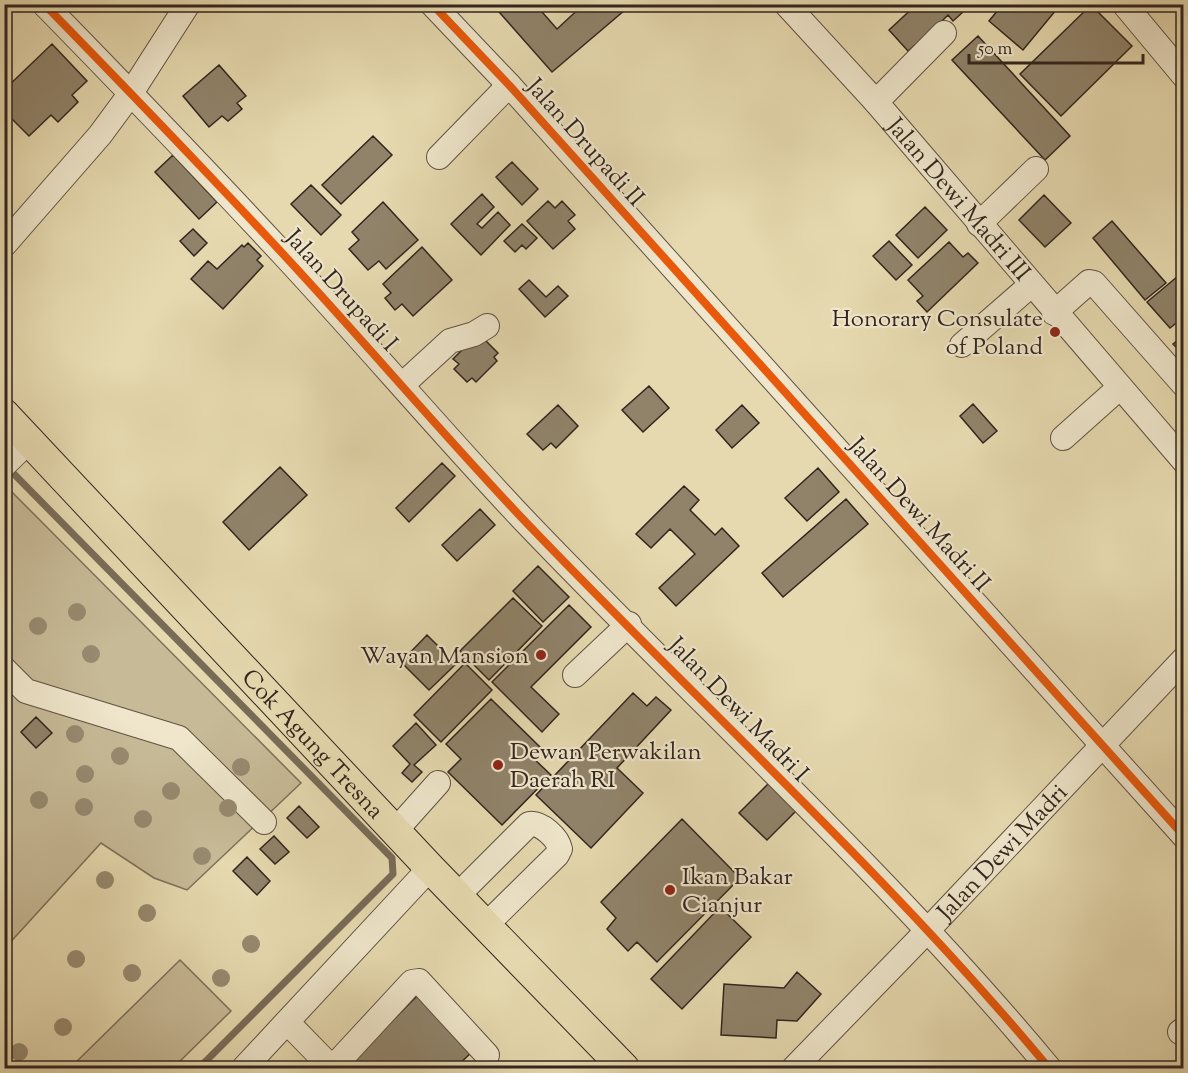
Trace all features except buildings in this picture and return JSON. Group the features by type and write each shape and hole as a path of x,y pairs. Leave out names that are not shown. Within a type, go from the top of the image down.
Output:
{"main road":[{"name":"Cok Agung Tresna","path":"4,414 31,439 430,868 624,1068"}],"street":[{"name":"Jalan Drupadi I","path":"44,4 285,255 521,516"},
{"path":"4,245 100,135 131,93 188,4"},
{"name":"Jalan Drupadi II","path":"432,4 509,85 709,308"},
{"name":"Jalan Dewi Madri III","path":"786,4 876,102 1054,313 1183,459"},
{"path":"1124,4 1184,76"},
{"path":"876,102 944,33"},
{"path":"439,157 509,85"},
{"path":"979,224 1036,169"},
{"path":"1054,313 1089,282 1094,283 1184,385"},
{"path":"962,345 1031,285"},
{"name":"Jalan Dewi Madri II","path":"709,308 1184,837"},
{"path":"402,385 450,342 474,334 488,326"},
{"path":"1063,438 1119,388"},
{"path":"4,465 31,439"},
{"name":"Jalan Dewi Madri I","path":"521,516 629,624 927,932 1050,1068"},
{"path":"575,675 629,624"},
{"name":"Jalan Dewi Madri","path":"794,1068 927,932 1184,659"},
{"path":"4,669 26,691 180,738 264,822"},
{"path":"396,830 438,783"},
{"path":"458,895 529,824 540,825 559,843 560,849 557,855 486,925"},
{"path":"244,1068 430,868"},
{"path":"287,1022 326,1062 337,1063 412,982 419,981 487,1055"}],"shaded area":[{"path":"4,484 301,783 263,819 181,736 27,686 5,664"},
{"path":"4,679 178,740 259,822 187,890 154,878 101,843 5,948"},
{"path":"180,960 231,1011 173,1068 70,1068"}],"waterway":[{"path":"13,473 392,858 393,874 199,1068"}],"cycle path":[{"path":"44,4 283,254 520,516 922,925 1049,1068"},
{"path":"432,4 509,85 1184,836"}],"place":[{"name":"Honorary Consulate of Poland","path":"1055,332"},
{"name":"Wayan Mansion","path":"541,655"},
{"name":"Dewan Perwakilan Daerah RI","path":"498,765"},
{"name":"Ikan Bakar Cianjur","path":"670,890"}]}
